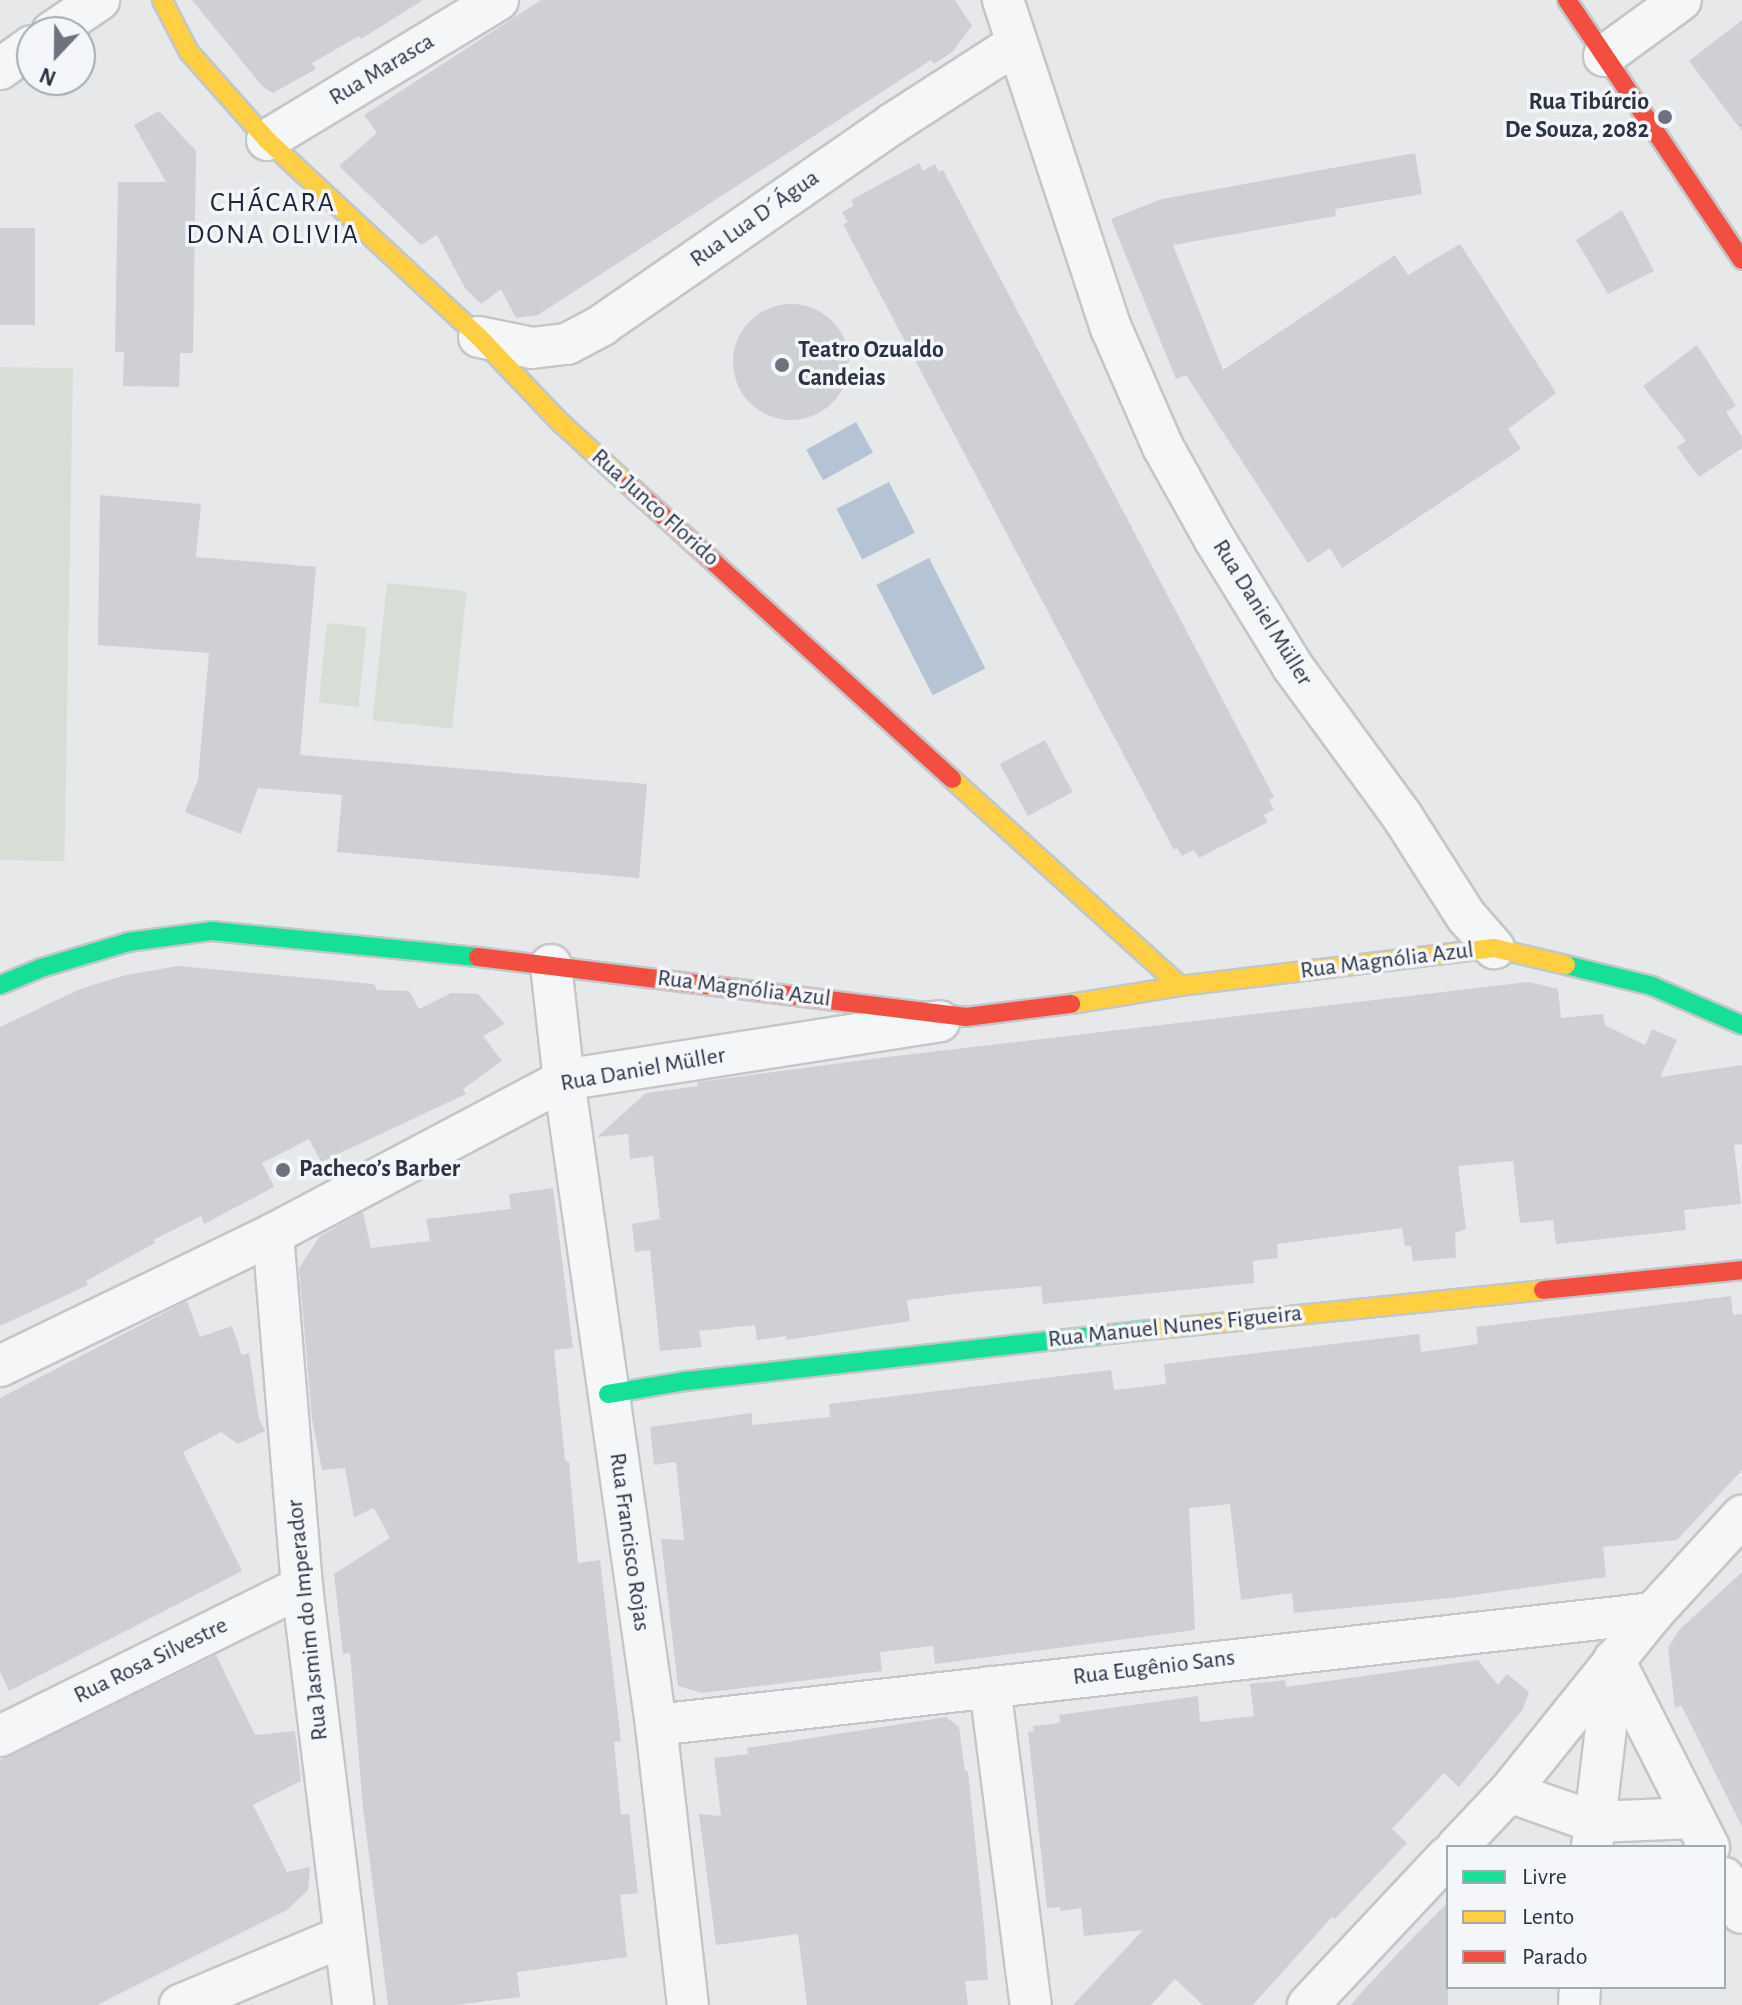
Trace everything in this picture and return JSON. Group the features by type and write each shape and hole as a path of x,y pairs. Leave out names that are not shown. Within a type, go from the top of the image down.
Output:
{"street":[{"path":"76,16 99,0"},
{"name":"Rua Junco Florido","path":"162,0 189,52 267,140 479,337 561,423 1180,986"},
{"name":"Rua Marasca","path":"267,140 498,0"},
{"name":"Rua Daniel Müller","path":"1003,0 1111,328 1163,447 1293,667 1402,816 1466,916 1494,948"},
{"path":"1567,0 1742,260"},
{"path":"1604,56 1681,0"},
{"name":"Rua Lua D´Água","path":"479,337 532,348 567,344 602,325 892,124 1016,44"},
{"name":"Rua Magnólia Azul","path":"0,985 41,968 128,942 212,931 389,946 966,1017 1074,1004 1180,986 1494,948"},
{"path":"1494,948 1652,986 1742,1025"},
{"name":"Rua Francisco Rojas","path":"551,965 564,1080 656,1725 688,2005"},
{"name":"Rua Daniel Müller","path":"0,1366 273,1234 564,1080 966,1017"},
{"name":"Rua Jasmim do Imperador","path":"273,1234 302,1587 353,2005"},
{"name":"Rua Manuel Nunes Figueira","path":"608,1394 686,1381 1194,1325 1742,1270"},
{"path":"1459,1845 1509,1792 1653,1613 1742,1516"},
{"name":"Rua Rosa Silvestre","path":"0,1736 302,1587"},
{"name":"Rua Eugênio Sans","path":"656,1725 1653,1613"},
{"path":"1509,1792 1593,1834 1701,1832 1614,1660"},
{"path":"1593,1834 1614,1660"},
{"path":"990,1687 1031,2005"},
{"path":"1308,2005 1446,1858"},
{"path":"1726,1882 1742,1913"},
{"path":"180,2005 344,1936"}],"shaded area":[{"path":"0,367 73,368 64,861 0,860"},
{"path":"387,583 467,591 452,729 373,720"},
{"path":"327,623 367,627 358,707 319,703"}],"water":[{"path":"856,422 873,453 823,480 806,450"},
{"path":"889,482 915,533 862,560 836,509"},
{"path":"929,558 985,668 933,695 876,585"}],"building":[{"path":"192,0 423,0 361,39 359,36 312,63 316,69 273,93 263,87"},
{"path":"541,0 955,0 972,26 952,52 934,64 931,60 538,315 516,318 501,289 481,304 465,288 437,235 421,245 339,166 377,133 364,115"},
{"path":"1742,20 1742,131 1689,61"},
{"path":"159,111 196,151 193,353 180,353 179,387 123,386 124,352 115,352 118,182 166,182 134,125"},
{"path":"1415,153 1422,194 1335,209 1336,216 1173,245 1223,370 1395,255 1408,275 1460,244 1556,393 1508,429 1521,449 1342,568 1330,548 1308,563 1186,375 1176,379 1111,219 1162,199"},
{"path":"919,163 923,171 935,164 939,172 943,170 1274,797 1269,800 1274,810 1264,815 1268,822 1199,858 1194,850 1182,856 1177,848 1174,850 843,224 848,222 842,212 854,206 851,200"},
{"path":"1622,210 1654,271 1608,294 1576,240"},
{"path":"0,228 35,228 35,325 0,325"},
{"path":"791,304 813,308 832,321 845,340 849,362 845,384 832,403 813,416 791,420 769,416 750,403 737,384 733,362 737,340 750,321 769,308"},
{"path":"1697,345 1736,406 1726,412 1742,437 1742,448 1699,477 1677,447 1686,441 1643,386"},
{"path":"100,495 201,504 196,557 316,567 300,755 647,784 639,878 337,852 342,795 258,788 241,834 185,812 198,780 209,653 98,645"},
{"path":"1045,740 1073,792 1028,816 1000,764"},
{"path":"178,966 374,984 377,990 409,991 419,1009 451,993 478,994 505,1024 483,1036 502,1061 463,1089 466,1094 321,1162 309,1139 262,1163 274,1187 204,1224 201,1216 153,1240 155,1243 86,1281 88,1285 0,1326 0,1027 80,989 126,975"},
{"path":"1529,982 1558,989 1561,1018 1603,1014 1605,1025 1645,1045 1652,1029 1677,1040 1660,1077 1742,1065 1742,1144 1734,1145 1741,1204 1684,1210 1686,1230 1556,1244 1553,1220 1520,1223 1513,1161 1458,1166 1466,1229 1455,1233 1456,1258 1413,1261 1411,1246 1405,1246 1402,1228 1277,1244 1278,1258 1253,1261 1254,1283 1043,1304 1041,1286 973,1292 907,1300 910,1321 786,1340 786,1336 757,1340 755,1325 699,1331 702,1347 660,1351 650,1250 635,1252 632,1224 660,1219 653,1156 630,1159 628,1134 597,1137 646,1093 698,1086 698,1082"},
{"path":"553,1188 573,1348 554,1350 565,1460 569,1462 578,1563 600,1560 621,1741 614,1742 621,1815 629,1814 638,1893 620,1895 627,1957 517,1972 520,1997 455,2005 388,2005 363,1808 350,1653 343,1654 334,1574 390,1538 374,1508 354,1517 345,1468 322,1470 312,1419 299,1268 320,1236 363,1212 371,1248 430,1241 426,1219 511,1209 509,1194"},
{"path":"1731,1296 1733,1315 1742,1314 1742,1470 1677,1540 1603,1547 1606,1577 1451,1598 1294,1613 1292,1593 1241,1600 1230,1504 1189,1508 1195,1630 935,1664 933,1646 880,1652 882,1671 702,1693 678,1686 661,1539 684,1540 676,1462 654,1465 650,1427 752,1413 752,1425 830,1417 829,1404 1111,1370 1114,1390 1166,1384 1164,1364 1419,1334 1421,1352 1478,1344 1476,1327"},
{"path":"187,1301 200,1337 232,1326 242,1355 249,1353 259,1419 265,1431 238,1444 221,1432 183,1452 242,1571 9,1691 0,1672 0,1398"},
{"path":"1742,1572 1742,1827 1681,1705 1675,1708 1668,1648 1679,1630"},
{"path":"216,1655 255,1735 295,1731 301,1781 253,1805 287,1872 310,1867 308,1890 287,1910 97,2005 0,2005 0,1760"},
{"path":"1478,1660 1498,1685 1507,1674 1529,1692 1523,1709 1459,1787 1444,1773 1392,1829 1407,1843 1335,1919 1332,1917 1253,2005 1203,2005 1175,1979 1151,2005 1073,2005 1143,1930 1084,1936 1081,1908 1060,1911 1060,1907 1047,1908 1028,1732 1034,1731 1033,1726 1060,1723 1059,1715 1198,1696 1200,1722 1254,1716 1250,1684 1285,1680 1286,1687"},
{"path":"946,1717 959,1727 965,1771 968,1771 984,1927 988,1980 965,1981 968,2005 807,2005 798,1934 716,1945 699,1814 721,1816 714,1758 748,1754 747,1748"},
{"path":"1446,1904 1448,2005 1350,2005"}],"traffic: fast":[{"path":"0,985 41,968 128,942 212,931 478,957"},
{"path":"1566,965 1652,986 1742,1025"},
{"path":"608,1394 686,1381 1160,1329"}],"traffic: slow":[{"path":"162,0 189,52 267,140 479,337 561,423 629,485"},
{"path":"952,779 1180,986"},
{"path":"1071,1004 1180,986 1494,948 1566,965"},
{"path":"1160,1329 1543,1290"}],"traffic: jam":[{"path":"1567,0 1742,260"},
{"path":"629,485 952,779"},
{"path":"478,957 966,1017 1071,1004"},
{"path":"1543,1290 1742,1270"}],"place":[{"name":"Rua Tibúrcio De Souza, 2082","path":"1665,117"},
{"name":"Teatro Ozualdo Candeias","path":"782,365"},
{"name":"Pacheco’s Barber","path":"283,1170"}],"district":[{"name":"CHÁCARA DONA OLIVIA","path":"273,219"}]}
